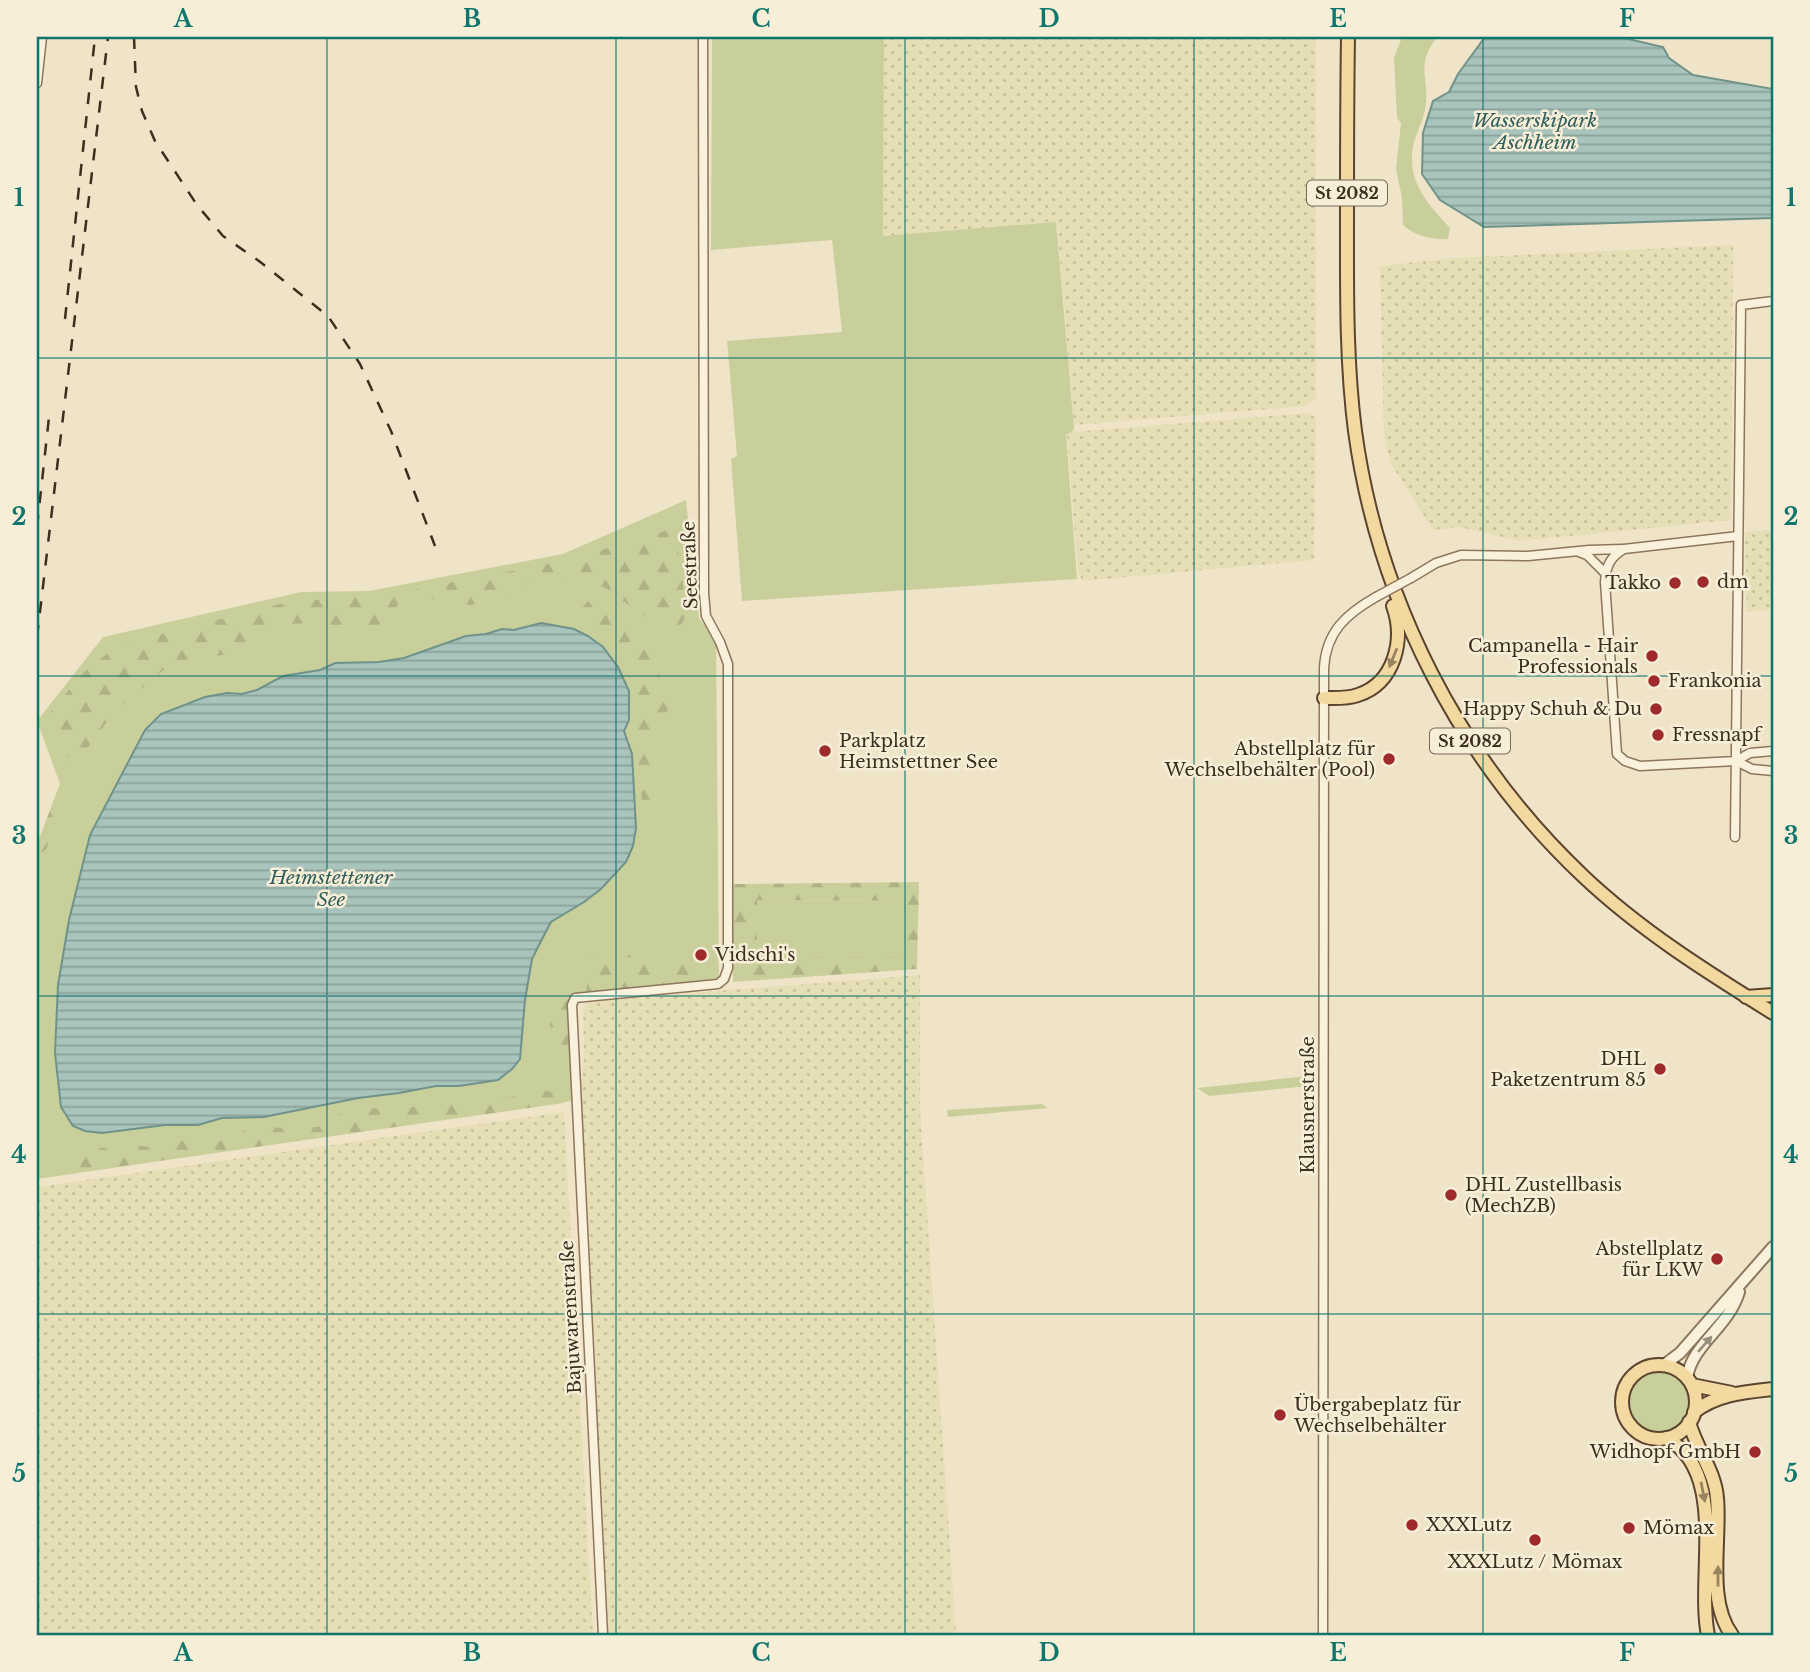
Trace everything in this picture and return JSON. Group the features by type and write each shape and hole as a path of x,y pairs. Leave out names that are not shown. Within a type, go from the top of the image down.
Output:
{"main road":[{"name":"St 2082","path":"1348,37 1347,295 1352,400 1363,477 1380,545 1396,593 1426,663 1472,745 1502,786 1559,852 1612,902 1671,947 1773,1013"},
{"path":"1324,698 1361,695 1385,674 1393,662 1398,647 1399,630 1397,616 1379,564 1380,545"},
{"path":"1746,997 1773,995"},
{"path":"1707,1635 1704,1605 1703,1490 1690,1459 1676,1443 1666,1438 1649,1437 1634,1429 1624,1414 1622,1402 1629,1380 1636,1372 1654,1365 1664,1365 1679,1371 1690,1382 1696,1403 1692,1417 1695,1443 1709,1469 1717,1497 1718,1593 1722,1616 1732,1635"},
{"path":"1690,1382 1735,1393"},
{"path":"1666,1438 1679,1432 1704,1404 1735,1393 1773,1389"}],"street":[{"path":"37,83 42,37"},
{"name":"Seestraße","path":"575,998 718,984 724,979 727,968 728,664 706,616 704,593 703,37"},
{"path":"1735,837 1741,305 1773,301"},
{"path":"1579,552 1738,537"},
{"path":"1624,549 1610,560 1605,573 1618,754 1625,761 1640,766 1735,761 1750,753 1773,751"},
{"path":"1579,552 1587,555 1605,573"},
{"name":"Klausnerstraße","path":"1323,1635 1325,657 1333,632 1345,617 1436,564 1461,555 1517,557 1579,552"},
{"path":"1773,751 1766,761 1769,769 1773,771"},
{"path":"1735,761 1752,769 1773,771"},
{"name":"Bajuwarenstraße","path":"575,998 572,1004 576,1102 603,1635"},
{"path":"1664,1365 1680,1353 1773,1247"},
{"path":"1690,1382 1692,1361 1730,1314 1740,1287"}],"shaded area":[{"path":"884,37 1316,37 1316,398 1305,406 1074,425 1057,222 883,236"},
{"path":"1733,245 1731,520 1520,541 1460,527 1433,530 1391,464 1384,435 1380,266 1454,258"},
{"path":"1309,413 1316,418 1314,560 1083,581 1078,573 1067,435 1072,432"},
{"path":"1773,530 1773,609 1747,612 1745,532"},
{"path":"920,975 920,1111 956,1635 608,1635 579,1109 584,1057 583,1009 590,1001"},
{"path":"564,1112 593,1635 37,1635 37,1187"}],"green space":[{"path":"712,37 884,37 883,236 1056,222 1074,428 1066,435 1077,579 742,601 731,459 737,456 727,341 842,332 832,240 711,250"},
{"path":"1402,37 1437,37 1425,62 1426,103 1415,139 1412,166 1425,198 1450,228 1448,239 1424,236 1403,225 1402,198 1396,169 1401,123 1397,118 1394,58"},
{"path":"686,500 699,619 713,633 716,641 719,979 570,995 572,1101 37,1179 37,845 60,784 37,721 103,637 301,592 369,591 563,554","holes":["541,623 574,629 603,647 618,667 629,720 624,731 633,777 636,828 626,862 601,889 551,922 542,939 532,959 520,1059 459,1086 436,1086 338,1101 264,1117 222,1118 198,1125 165,1125 102,1133 73,1126 61,1107 57,1077 58,985 79,875 107,805 128,762 145,730 161,714 205,697 257,690 283,676 320,670 335,663 379,662 404,658 466,636 502,629 514,630"]},
{"path":"675,528 687,615 673,637 604,587 553,576 531,576 518,595 472,605 427,598 398,604 390,620 371,628 359,625 340,637 332,636 316,623 285,624 236,653 201,658 166,668 115,711 75,765 53,741 43,721 83,673 118,645 280,604 339,597 376,597 564,561"},
{"path":"592,596 631,618 653,647 668,710 651,725 655,790 649,812 643,811 637,749 638,711 625,653 577,614"},
{"path":"60,784 47,848 38,862 43,867 37,905 37,845"},
{"path":"919,882 917,969 733,982 732,884","holes":["757,900 904,901 904,957 757,957"]},
{"path":"757,900 904,901 904,958 757,957"},
{"path":"609,952 620,963 629,955 653,968 664,958 719,979 586,993 591,956"},
{"path":"570,995 571,1067 549,1038 551,1012 557,999"},
{"path":"1308,1076 1308,1086 1209,1096 1197,1088"},
{"path":"545,1090 562,1097 564,1103 88,1171 80,1168 82,1158 89,1155 81,1144 113,1152 121,1144 151,1147 160,1143 183,1141 211,1143 237,1137 247,1128 318,1127 342,1113 366,1108 398,1109 485,1097 511,1097"},
{"path":"1042,1104 1048,1108 948,1117 947,1110"},
{"path":"1653,1369 1665,1369 1682,1378 1689,1389 1689,1413 1682,1424 1665,1433 1653,1433 1641,1428 1632,1419 1627,1407 1627,1395 1632,1383 1641,1374"}],"water":[{"name":"Wasserskipark Aschheim","path":"1485,37 1620,37 1663,47 1669,58 1693,75 1773,89 1773,218 1484,227 1440,200 1422,174 1423,133 1433,101 1449,92 1458,74"},
{"name":"Heimstettener See","path":"541,623 574,629 588,636 603,647 618,667 629,691 629,720 624,731 632,754 636,828 633,846 626,862 601,889 551,922 542,939 532,959 520,1059 512,1069 498,1080 358,1098 264,1117 222,1118 198,1125 165,1125 102,1133 73,1126 61,1107 55,1053 58,985 69,920 90,835 145,730 161,714 205,697 227,693 242,694 257,690 283,676 320,670 335,663 379,662 404,658 466,636 502,629 514,630"}],"railway":[{"path":"65,319 95,37"},
{"path":"37,637 108,37"},
{"path":"134,37 136,87 142,111 155,141 197,205 223,236 328,316 360,364 391,431 435,546"},
{"path":"37,527 50,408"}],"place":[{"name":"dm","path":"1703,582"},
{"name":"Takko","path":"1675,583"},
{"name":"Campanella - Hair Professionals","path":"1652,656"},
{"name":"Frankonia","path":"1654,681"},
{"name":"Happy Schuh & Du","path":"1656,709"},
{"name":"Fressnapf","path":"1658,735"},
{"name":"Parkplatz Heimstettner See","path":"825,751"},
{"name":"Abstellplatz für Wechselbehälter (Pool)","path":"1389,759"},
{"name":"Vidschi's","path":"701,955"},
{"name":"DHL Paketzentrum 85","path":"1660,1069"},
{"name":"DHL Zustellbasis (MechZB)","path":"1451,1195"},
{"name":"Abstellplatz für LKW","path":"1717,1259"},
{"name":"Übergabeplatz für Wechselbehälter","path":"1280,1415"},
{"name":"Widhopf GmbH","path":"1755,1452"},
{"name":"XXXLutz","path":"1412,1525"},
{"name":"Mömax","path":"1629,1528"},
{"name":"XXXLutz / Mömax","path":"1535,1540"}]}
